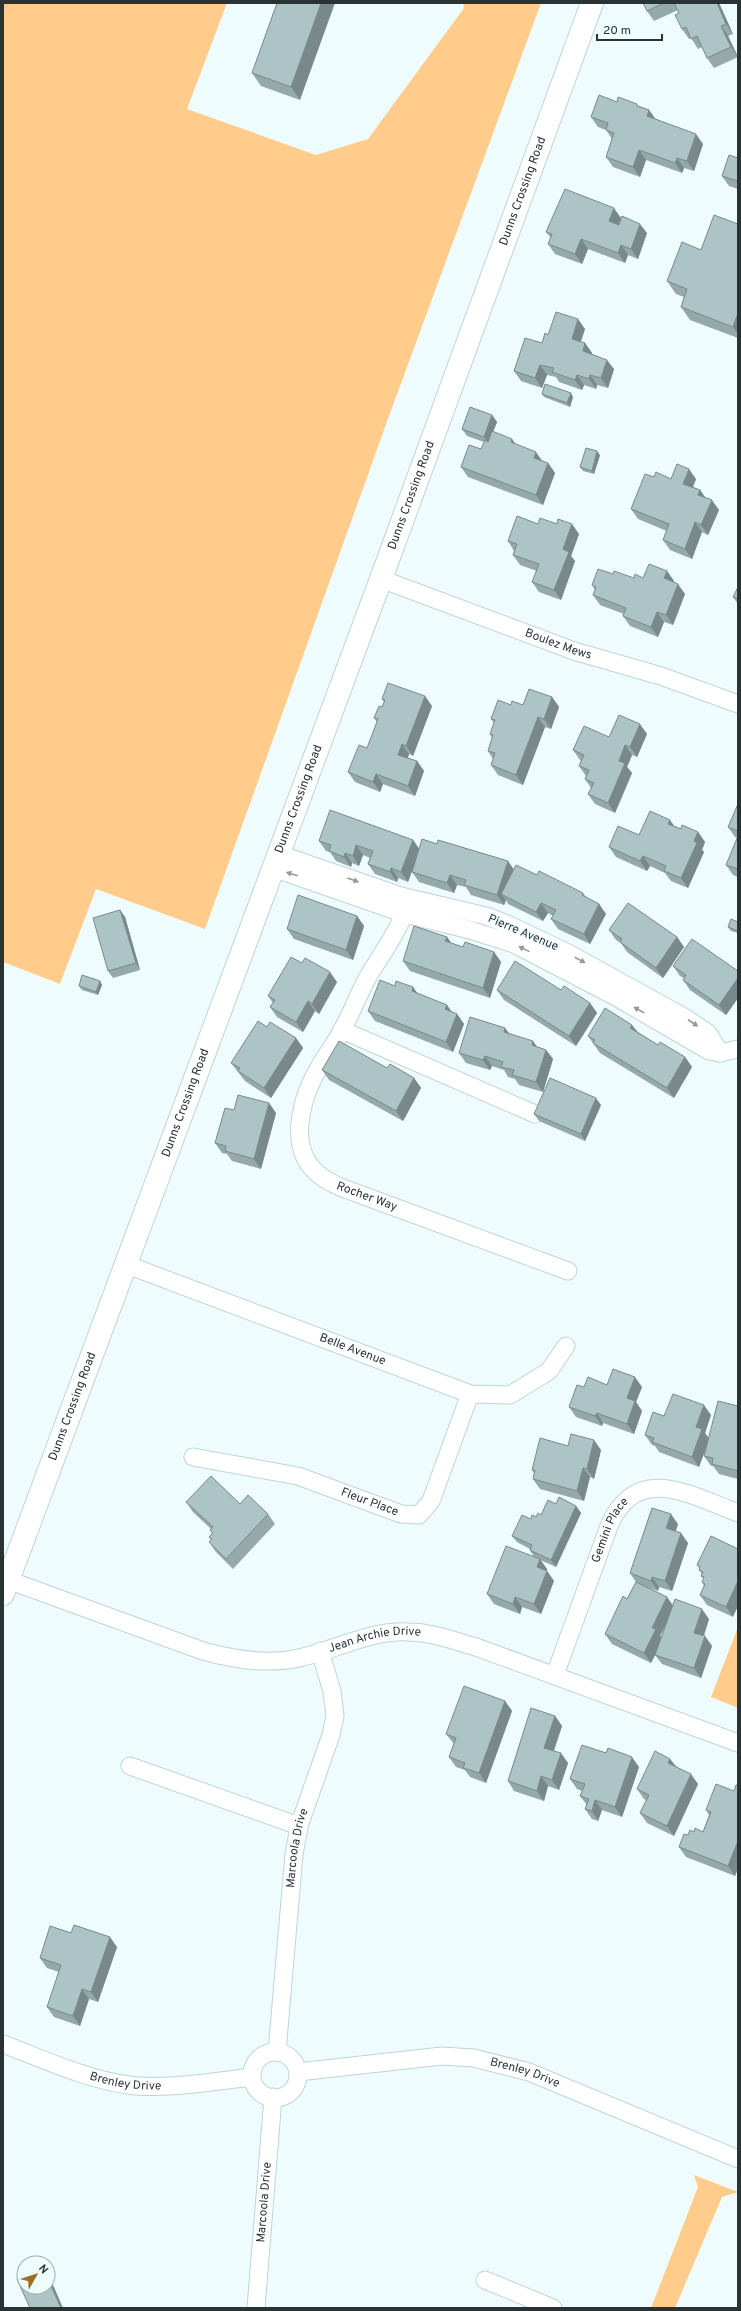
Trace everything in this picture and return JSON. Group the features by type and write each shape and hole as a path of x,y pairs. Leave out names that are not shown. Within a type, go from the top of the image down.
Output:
{"street":[{"name":"Dunns Crossing Road","path":"6,1587 381,579 592,3"},
{"name":"Boulez Mews","path":"381,579 574,651 661,676 738,704"},
{"name":"Pierre Avenue","path":"276,861 514,944 616,997 709,1051 720,1053 738,1049"},
{"name":"Rocher Way","path":"407,906 393,939 371,971 342,1030 317,1070 301,1110 298,1129 301,1147 308,1163 321,1177 340,1187 568,1271"},
{"path":"342,1030 535,1114"},
{"name":"Belle Avenue","path":"125,1264 470,1394 510,1396 549,1371 566,1346"},
{"name":"Fleur Place","path":"193,1457 298,1476 401,1514 419,1515 431,1501 470,1394"},
{"name":"Gemini Place","path":"555,1675 609,1526 621,1504 641,1490 663,1487 738,1513"},
{"name":"Jean Archie Drive","path":"6,1587 231,1659 266,1662 299,1658 362,1637 408,1632 434,1635 476,1647 738,1742"},
{"name":"Marcoola Drive","path":"277,2052 294,1854 299,1826 332,1735 335,1716 332,1691 320,1651"},
{"path":"130,1766 299,1826"},
{"name":"Brenley Drive","path":"3,2044 74,2070 128,2085 204,2083 252,2077"},
{"path":"271,2052 277,2052 291,2059 298,2072 296,2085 286,2095 273,2097 257,2088 252,2077 255,2064 259,2058 271,2052"},
{"name":"Brenley Drive","path":"298,2072 442,2056 487,2060 529,2072 738,2159"},
{"name":"Marcoola Drive","path":"256,2308 273,2097"},
{"path":"485,2280 553,2308"}],"shaded area":[{"path":"3,3 227,3 187,109 316,155 368,139 464,8 463,3 541,3 389,416 205,929 96,889 60,984 3,962"},
{"path":"738,1627 738,1708 711,1697"},
{"path":"694,2175 738,2192 722,2197 675,2308 651,2308 698,2187"}],"building":[{"path":"277,3 321,3 291,87 252,73"},
{"path":"643,3 664,3 647,11"},
{"path":"674,3 717,3 726,24 721,26 731,47 707,58 697,36 691,39 686,27 682,29 675,15 679,13"},
{"path":"599,95 617,102 618,97 637,104 637,106 649,110 647,116 696,134 687,161 677,158 675,163 639,150 633,167 606,157 614,133 606,130 608,123 591,117"},
{"path":"729,155 738,158 738,181 722,176"},
{"path":"565,189 614,208 609,221 619,225 622,216 640,224 631,249 621,245 618,253 581,239 575,254 548,244 552,234 546,232"},
{"path":"714,215 738,224 738,313 733,327 681,307 687,289 667,281 682,242 701,250"},
{"path":"556,312 578,319 572,339 585,343 583,351 607,360 601,378 590,375 589,379 577,375 575,380 552,372 554,368 540,365 535,378 514,371 525,338 542,343 545,333 548,335"},
{"path":"545,384 571,393 567,403 542,394"},
{"path":"470,407 492,415 484,437 462,429"},
{"path":"492,431 512,439 511,442 536,452 534,458 548,463 536,495 461,467 469,445 481,449 485,440 488,442"},
{"path":"586,448 597,451 592,471 580,467"},
{"path":"677,464 689,469 683,484 700,490 698,495 712,500 701,525 695,522 685,549 663,540 669,524 631,509 645,474 654,477 656,472 671,479"},
{"path":"517,516 538,524 540,518 557,524 558,519 572,524 563,549 569,552 554,590 532,582 539,564 513,555 517,544 508,541"},
{"path":"649,564 667,571 664,578 678,584 666,615 657,612 651,627 623,616 626,608 593,595 596,587 592,585 598,569 613,574 614,571 634,578 635,574 643,578"},
{"path":"738,587 738,599 733,597"},
{"path":"388,683 425,696 406,746 402,744 398,755 417,761 408,786 376,774 373,782 348,772 359,745 367,748 378,719 374,718 379,706 382,707 385,700 382,699"},
{"path":"529,689 552,697 544,719 538,717 516,775 491,765 495,753 488,751 493,735 490,734 495,720 491,719 498,700 511,705 512,701 523,705"},
{"path":"619,715 640,724 630,747 625,745 619,761 625,763 608,803 588,794 594,783 585,779 589,770 579,766 584,755 573,750 584,726 609,737"},
{"path":"738,804 738,831 728,827"},
{"path":"330,810 413,840 401,872 391,868 390,872 368,864 373,851 356,845 353,856 345,853 344,857 329,851 331,845 319,841"},
{"path":"650,811 670,820 668,824 681,829 682,825 698,832 694,841 697,843 681,878 664,871 666,866 643,856 640,861 609,847 618,826 639,835"},
{"path":"738,836 738,869 726,865"},
{"path":"422,839 437,844 438,840 508,861 497,895 464,885 466,880 450,875 447,883 412,872"},
{"path":"516,865 537,875 539,871 583,893 582,895 599,904 584,934 551,919 556,910 541,903 536,912 501,894"},
{"path":"298,895 357,916 346,950 287,929"},
{"path":"628,903 677,937 656,968 620,942 622,939 609,930"},
{"path":"120,910 136,963 108,971 93,918"},
{"path":"731,919 738,922 738,931 728,927"},
{"path":"414,926 447,937 445,941 463,947 465,942 494,952 483,988 403,961"},
{"path":"692,939 738,971 738,978 719,1005 683,980 686,975 673,966"},
{"path":"291,957 302,963 305,958 330,972 312,1004 308,1001 296,1022 270,1007 275,1000 268,996"},
{"path":"515,961 561,990 564,986 590,1003 569,1036 497,990"},
{"path":"82,975 100,981 96,992 79,986"},
{"path":"380,980 395,986 396,981 413,987 412,991 447,1005 445,1009 457,1014 446,1042 368,1011"},
{"path":"605,1008 632,1025 630,1028 658,1045 660,1042 685,1057 667,1088 593,1043 595,1040 588,1036"},
{"path":"470,1017 505,1028 504,1032 533,1041 532,1045 546,1050 536,1082 512,1075 514,1070 501,1067 503,1062 485,1056 483,1060 459,1053"},
{"path":"258,1021 267,1027 270,1022 296,1038 264,1088 238,1071 240,1068 231,1063"},
{"path":"339,1041 387,1068 390,1064 414,1078 396,1111 322,1070"},
{"path":"550,1078 596,1098 581,1134 534,1114"},
{"path":"238,1095 269,1103 254,1159 225,1151 226,1146 215,1143 225,1108 234,1110"},
{"path":"613,1369 635,1377 627,1398 635,1401 627,1424 597,1413 595,1416 569,1407 577,1385 584,1387 588,1377 607,1385"},
{"path":"673,1394 704,1405 696,1427 702,1429 692,1457 652,1442 654,1438 645,1435 653,1412 664,1416"},
{"path":"718,1401 738,1406 738,1471 712,1464 713,1458 704,1456"},
{"path":"571,1434 594,1440 587,1469 583,1468 577,1491 533,1479 535,1470 532,1470 540,1438 568,1446"},
{"path":"211,1476 240,1504 248,1495 268,1514 226,1559 209,1542 212,1539 209,1537 213,1533 210,1530 213,1527 186,1502"},
{"path":"559,1497 576,1506 551,1560 530,1550 532,1545 512,1536 522,1515 531,1519 532,1515 536,1517 538,1513 541,1515 548,1500 556,1504"},
{"path":"652,1508 671,1514 666,1528 681,1533 665,1581 652,1577 651,1581 630,1573"},
{"path":"711,1536 738,1549 738,1581 726,1607 700,1595 705,1584 702,1582 704,1577 701,1576 703,1572 699,1570 700,1567 697,1565"},
{"path":"506,1546 540,1559 537,1567 547,1571 534,1604 515,1597 513,1604 487,1594"},
{"path":"636,1582 667,1597 652,1628 656,1629 644,1653 605,1634 623,1596 627,1599"},
{"path":"675,1599 702,1609 694,1633 705,1636 694,1668 655,1655"},
{"path":"464,1686 505,1701 479,1773 463,1768 465,1763 449,1757 456,1738 446,1734"},
{"path":"531,1708 555,1716 544,1748 561,1753 552,1780 541,1776 537,1791 508,1781"},
{"path":"582,1745 606,1753 608,1748 632,1757 615,1807 595,1800 592,1811 585,1809 589,1799 580,1796 585,1784 570,1779"},
{"path":"655,1751 670,1759 668,1763 691,1774 667,1826 640,1813 649,1795 637,1789"},
{"path":"716,1784 734,1791 736,1785 738,1785 738,1841 728,1866 679,1847 684,1834 688,1835 690,1830 694,1832 695,1828 703,1832 711,1812 706,1810"},
{"path":"74,1925 110,1937 91,1992 82,1989 73,2016 47,2007 61,1965 40,1958 50,1926 71,1933"},
{"path":"24,2295 55,2295 61,2308 30,2308"}]}
